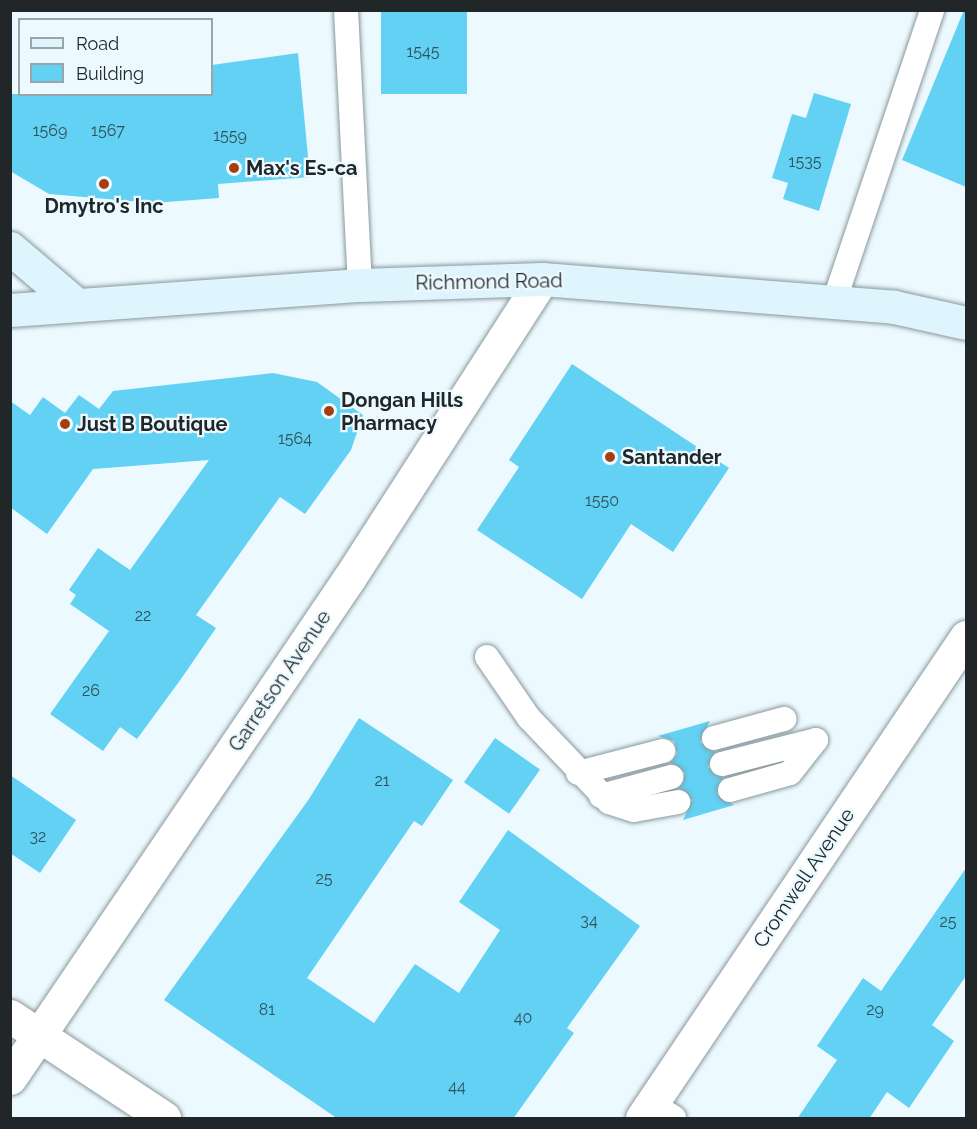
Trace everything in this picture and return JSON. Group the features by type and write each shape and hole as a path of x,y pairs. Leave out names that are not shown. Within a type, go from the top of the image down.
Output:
{"main road":[{"path":"10,248 77,305"},
{"name":"Richmond Road","path":"10,310 360,285 542,279 894,307 966,323"}],"street":[{"name":"Garretson Avenue","path":"10,1078 337,596 542,279"},
{"name":"Cromwell Avenue","path":"656,1114 966,637"},
{"path":"10,1016 164,1119"}],"lane":[{"path":"346,10 360,285"},
{"path":"834,302 932,10"},
{"path":"487,657 529,718 601,796 633,810 678,802"},
{"path":"714,738 784,719"},
{"path":"722,764 816,740 790,773 730,790"},
{"path":"578,773 663,751"},
{"path":"601,796 671,777"}],"building":[{"path":"381,10 467,10 467,94 381,94"},
{"path":"964,10 966,10 966,187 902,160"},
{"path":"298,53 310,177 218,184 219,198 153,203 49,194 10,171 10,94 18,94 18,96 213,96 213,65"},
{"path":"814,93 851,104 819,211 783,199 788,183 772,178 792,114 806,118"},
{"path":"572,364 729,468 673,552 631,524 582,599 477,530 519,467 509,460"},
{"path":"273,373 317,382 363,415 351,450 305,514 280,497 196,615 216,628 181,679 137,739 120,727 103,751 50,714 109,631 70,604 76,595 69,590 98,548 130,570 209,460 93,469 47,534 10,507 10,401 30,415 43,397 65,413 79,395 99,409 113,391"},
{"path":"359,718 453,780 422,826 414,821 307,978 374,1023 415,964 459,993 500,930 459,902 508,830 640,926 567,1028 574,1033 513,1119 338,1119 164,1000 309,799"},
{"path":"710,721 700,742 715,752 708,767 723,778 717,794 734,805 683,820 692,800 679,788 685,773 670,763 677,754 674,741 658,736"},
{"path":"495,738 540,770 509,814 464,782"},
{"path":"10,775 76,820 40,873 10,853"},
{"path":"966,868 966,976 932,1025 954,1041 909,1108 887,1092 869,1119 797,1119 837,1060 817,1046 863,978 881,991"}],"place":[{"name":"Max's Es-ca","path":"234,168"},
{"name":"Dmytro's Inc","path":"104,184"},
{"name":"Dongan Hills Pharmacy","path":"329,411"},
{"name":"Just B Boutique","path":"65,424"},
{"name":"Santander","path":"610,457"}]}
